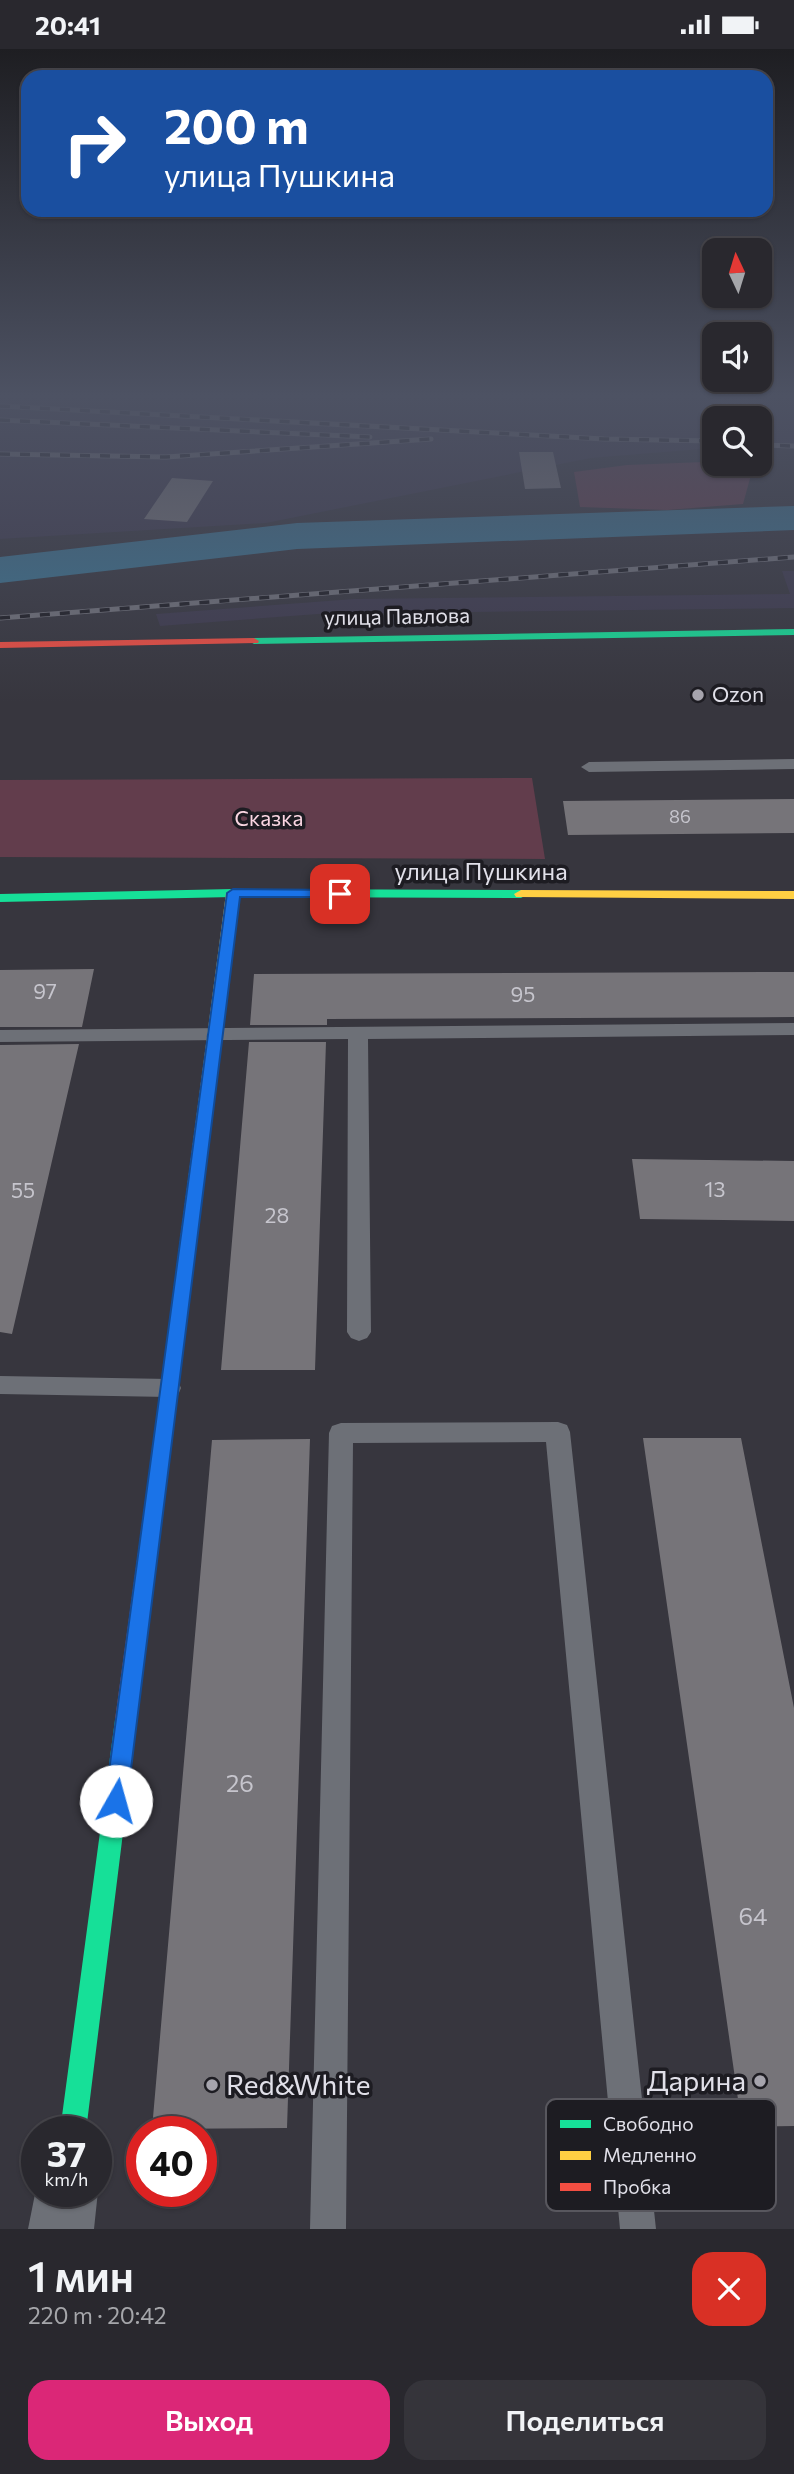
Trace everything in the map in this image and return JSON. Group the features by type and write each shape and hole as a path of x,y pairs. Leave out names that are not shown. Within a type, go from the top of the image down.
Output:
{"street":[{"name":"улица Павлова","path":"0,645 794,632"},
{"name":"улица Пушкина","path":"0,898 233,893 794,895"},
{"path":"75,2116 233,893"},
{"path":"61,2229 64,2207"}],"lane":[{"path":"589,767 794,764"},
{"path":"0,1036 794,1029"},
{"path":"358,1032 359,1332"},
{"path":"0,1385 169,1388"},
{"path":"328,2229 341,1433 558,1432 625,2099"},
{"path":"636,2211 638,2229"}],"shaded area":[{"path":"0,500 382,500 266,523 0,539"},
{"path":"782,571 794,571 794,608 318,614 160,626 156,614 354,599 790,594"}],"green space":[{"path":"579,500 744,500 743,504 667,510 580,507"},
{"name":"Сказка","path":"532,778 545,859 0,857 0,780"}],"building":[{"path":"157,500 201,500 187,522 144,519"},
{"path":"794,799 794,833 568,835 563,801"},
{"path":"94,969 82,1027 0,1027 0,970"},
{"path":"794,972 794,1017 327,1019 327,1025 250,1025 254,974"},
{"path":"249,1042 326,1042 315,1370 221,1370"},
{"path":"79,1044 12,1334 0,1332 0,1045"},
{"path":"632,1159 794,1161 794,1221 640,1219"},
{"path":"643,1438 741,1438 794,1708 794,2126 776,2126 776,2099 738,2099"},
{"path":"310,1439 287,2128 217,2129 217,2116 153,2116 212,1440"}],"waterway":[{"path":"0,570 29,569 297,536 794,518"}],"railway":[{"path":"0,618 794,557"}],"traffic: fast":[{"path":"254,641 794,632"},
{"path":"0,898 233,893 521,894"},
{"path":"75,2116 126,1720"}],"traffic: slow":[{"path":"168,1399 233,893"},
{"path":"521,894 794,895"}],"traffic: jam":[{"path":"0,645 254,641"},
{"path":"126,1720 168,1399"}],"place":[{"name":"Ozon","path":"698,695"},
{"name":"Дарина","path":"760,2081"},
{"name":"Red&White","path":"212,2085"}],"route":[{"path":"116,1801 233,893 340,894"}]}
